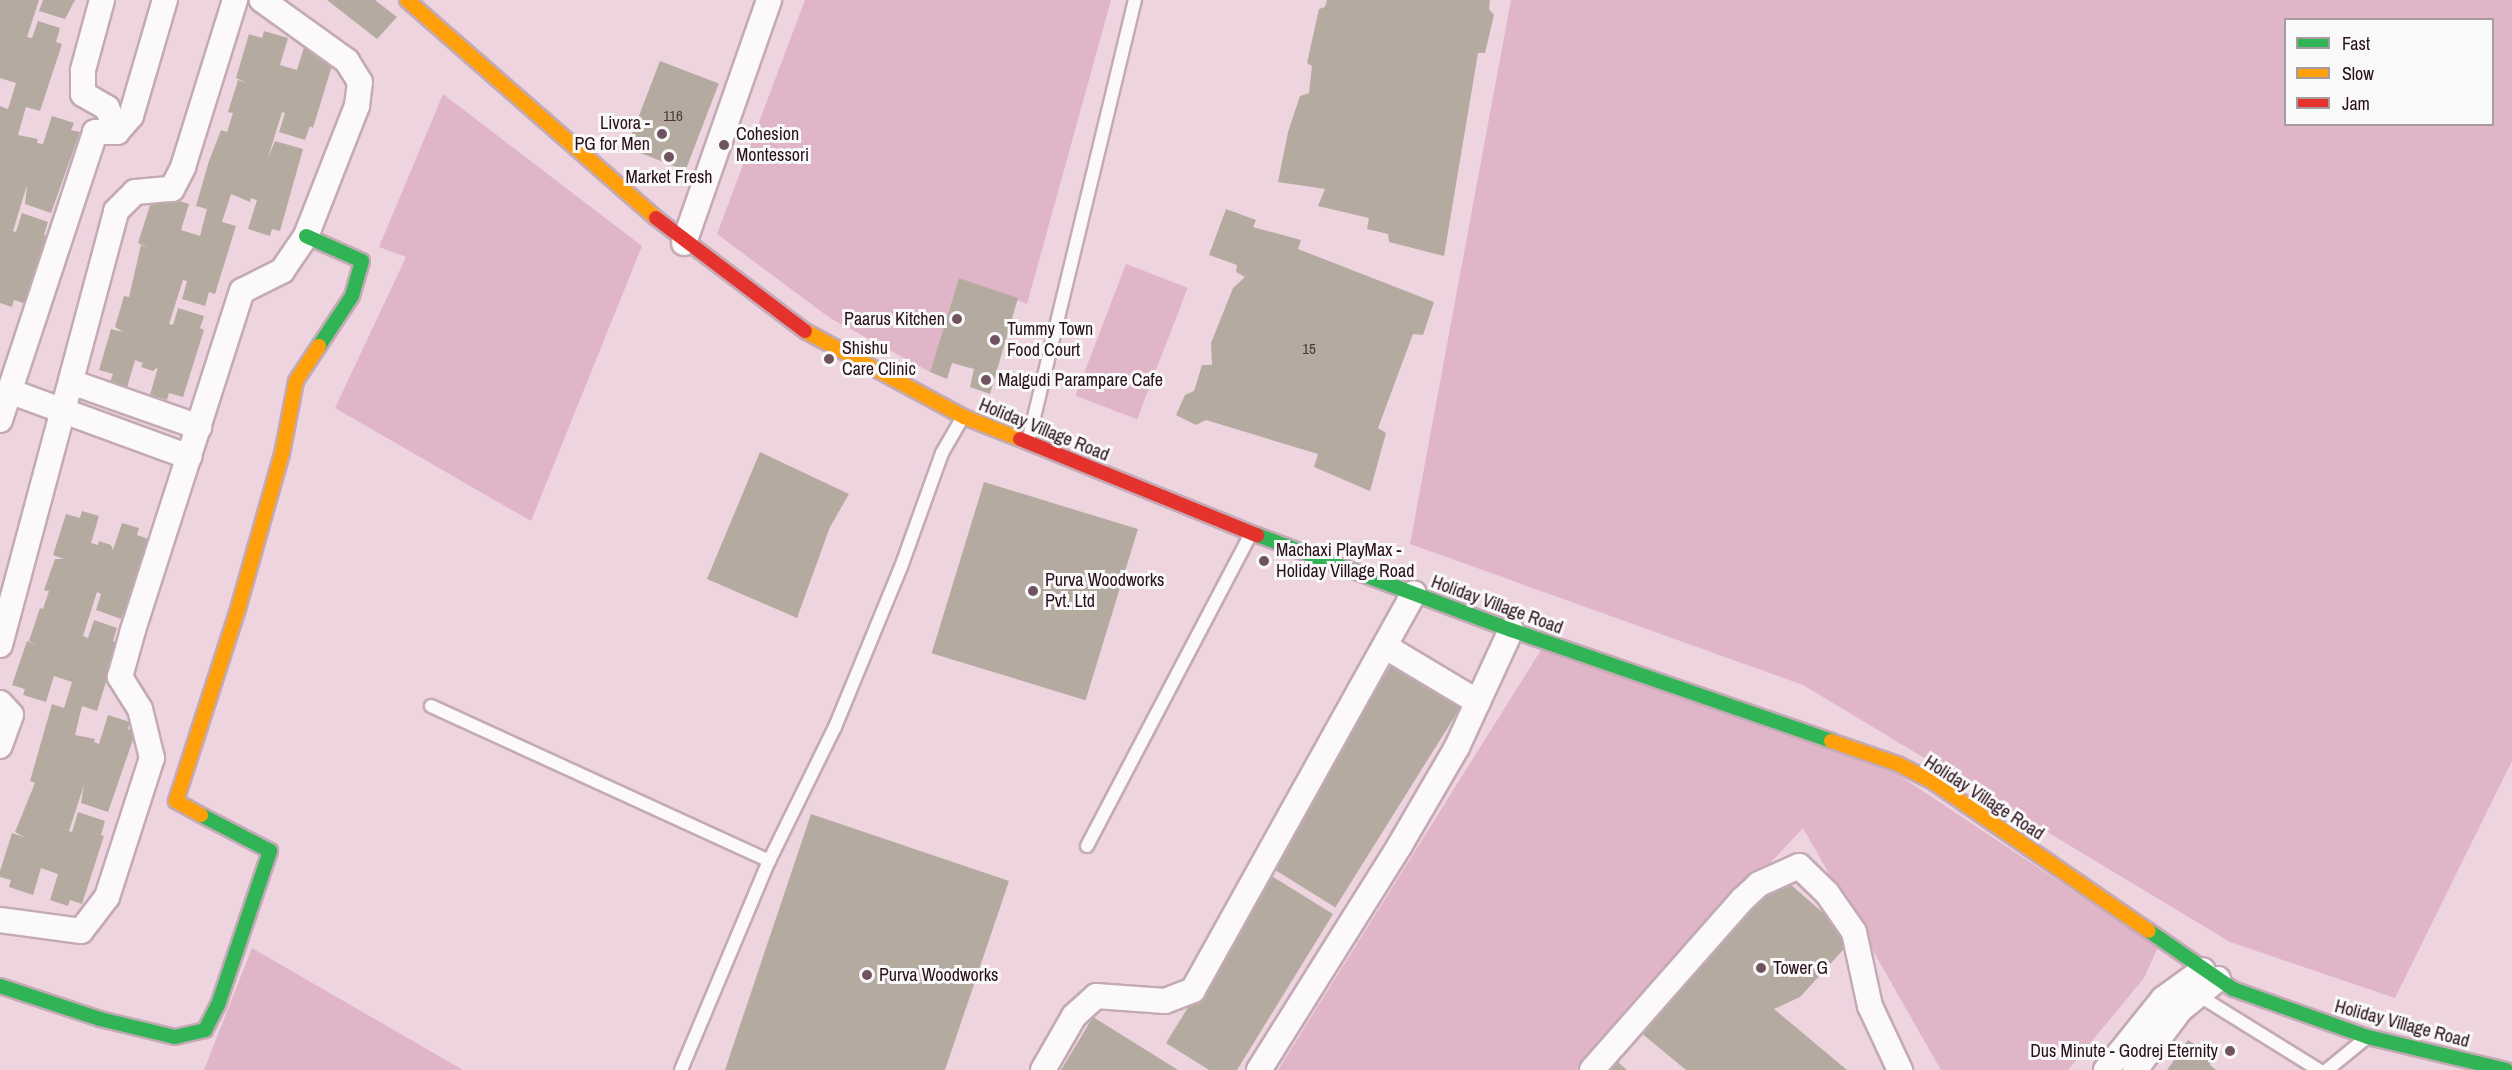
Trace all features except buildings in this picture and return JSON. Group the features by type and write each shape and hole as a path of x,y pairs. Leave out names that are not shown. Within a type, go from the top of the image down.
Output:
{"street":[{"path":"102,0 82,70 83,94 107,108 117,132"},
{"path":"0,420 95,132 117,132 131,116 165,0"},
{"path":"0,645 116,211 135,192 172,189 183,167 235,0"},
{"path":"0,920 81,931 107,897 152,758 140,710 120,677 198,427 242,291 282,271 306,236 357,106 360,82 347,62 262,0"},
{"name":"Holiday Village Road","path":"407,0 684,243 810,335 964,417 1251,533 1511,630 1916,773 2233,989 2281,1008 2368,1037 2506,1070"},
{"path":"684,243 769,0"},
{"path":"0,986 100,1019 175,1037 205,1030 218,1005 270,851 176,801 238,609 282,454 296,381 352,296 362,261 306,236"},
{"path":"71,382 198,427"},
{"path":"9,391 189,457"},
{"path":"1043,1070 1074,1016 1096,996 1165,1001 1193,990 1386,647 1414,593"},
{"path":"1259,1070 1401,845 1478,702 1511,630"},
{"path":"1386,647 1478,702"},
{"path":"0,703 11,715 0,746"},
{"path":"1592,1070 1743,899 1760,884 1799,866 1827,893 1854,932 1863,962 1870,1006 1900,1070"},
{"path":"2135,1070 2180,1010 2198,995 2210,974"},
{"path":"2106,1070 2163,999 2210,974"}],"lane":[{"path":"1028,444 1135,0"},
{"path":"681,1070 769,861 835,727 901,567 942,453 964,417"},
{"path":"1087,846 1251,533"},
{"path":"430,706 769,861"},
{"path":"2198,995 2319,1070"},
{"path":"2327,1070 2368,1037"}],"shaded area":[{"path":"805,0 1111,0 1027,304 959,278 930,372 830,318 717,234"},
{"path":"1511,0 2512,0 2512,761 2395,998 2230,942 1803,685 1410,544"},
{"path":"443,94 642,246 531,521 335,408 406,257 379,247"},
{"path":"1126,264 1188,288 1137,419 1075,396"},
{"path":"1541,650 1855,746 2158,947 2144,978 2068,1070 1941,1070 1803,828 1577,1070 1278,1070"},
{"path":"252,948 463,1070 204,1070"}],"traffic: fast":[{"path":"306,236 362,261 352,296 319,346"},
{"path":"1257,535 1511,630 1831,741"},
{"path":"0,986 100,1019 175,1037 205,1030 218,1005 270,851 201,815"},
{"path":"2149,931 2233,989 2368,1037 2506,1070"}],"traffic: slow":[{"path":"407,0 656,218"},
{"path":"805,331 964,417 1020,439"},
{"path":"201,815 176,801 238,609 282,454 296,381 319,346"},
{"path":"1831,741 1898,764 1933,782 2149,931"}],"traffic: jam":[{"path":"656,218 805,331"},
{"path":"1020,439 1257,535"}],"place":[{"name":"Livora - PG for Men","path":"662,134"},
{"name":"Cohesion Montessori","path":"724,145"},
{"name":"Market Fresh","path":"669,157"},
{"name":"Paarus Kitchen","path":"957,319"},
{"name":"Tummy Town Food Court","path":"995,340"},
{"name":"Shishu Care Clinic","path":"829,359"},
{"name":"Malgudi Parampare Cafe","path":"986,380"},
{"name":"Machaxi PlayMax - Holiday Village Road","path":"1264,561"},
{"name":"Purva Woodworks Pvt. Ltd","path":"1033,591"},
{"name":"Tower G","path":"1761,968"},
{"name":"Purva Woodworks","path":"867,975"},
{"name":"Dus Minute - Godrej Eternity","path":"2230,1051"}]}
